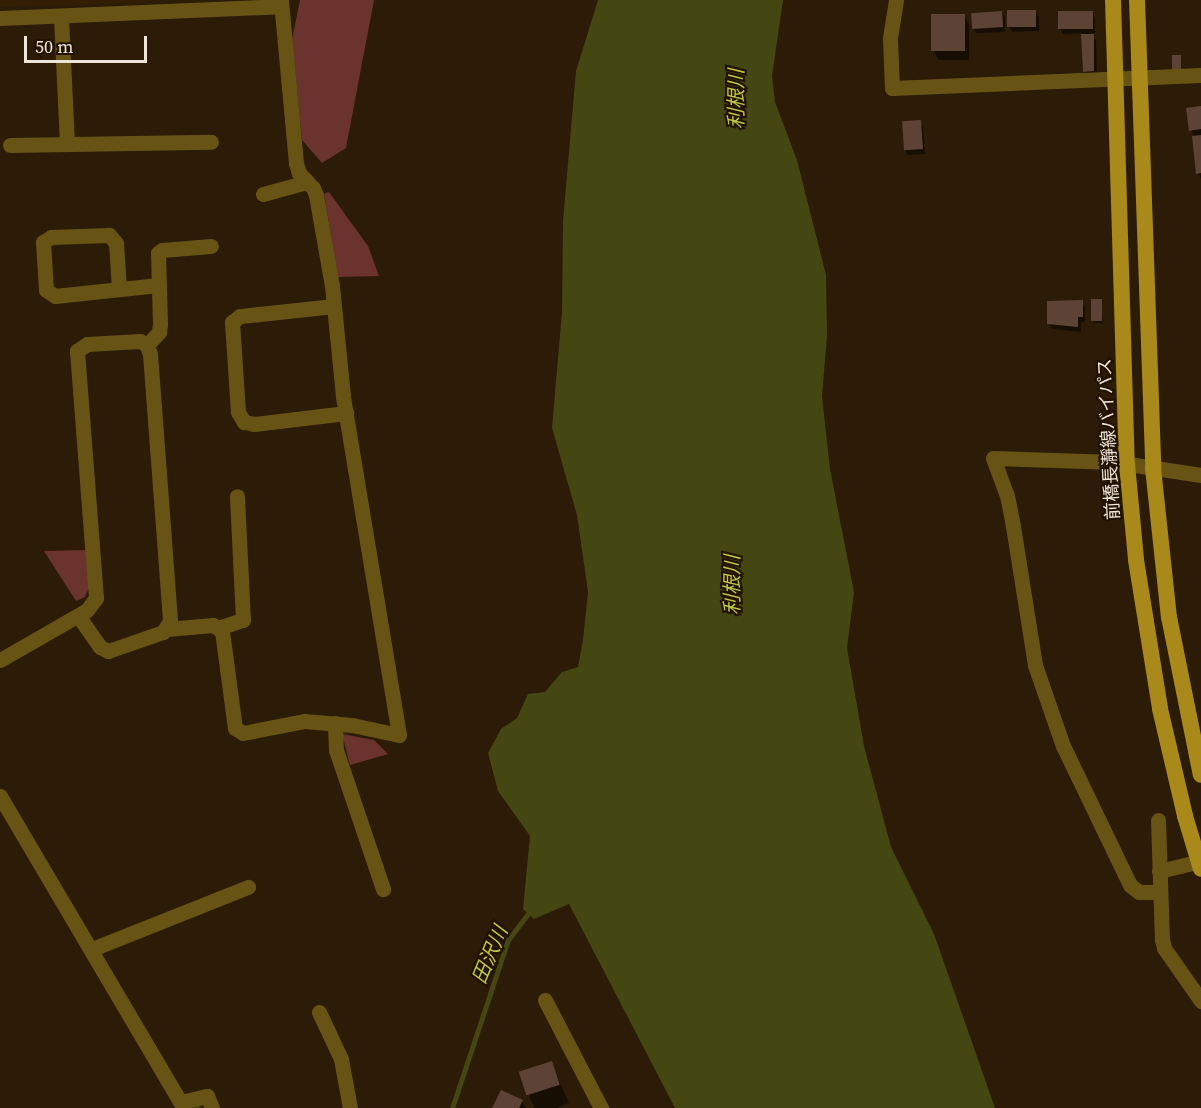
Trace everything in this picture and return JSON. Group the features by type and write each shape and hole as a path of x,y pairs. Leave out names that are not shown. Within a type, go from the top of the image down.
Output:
{"main road":[{"name":"前橋長瀞線バイパス","path":"1113,0 1128,464 1136,560 1148,646 1182,805 1200,864"},
{"path":"1137,0 1153,468 1172,635 1201,775"}],"street":[{"path":"896,0 890,39 892,88 1201,75"},
{"path":"0,18 61,17 281,3 295,156 299,173 313,188 316,195 334,306 346,413 399,735 335,723 304,721 243,733 235,728 222,631 218,628 213,625 167,629 108,651 100,647 78,616"},
{"path":"61,17 68,144"},
{"path":"10,145 211,142"},
{"path":"263,194 307,182"},
{"path":"119,289 116,243 109,235 51,237 43,242 46,290 55,296 158,285"},
{"path":"167,629 170,621 147,345 159,332 157,259 162,250 211,246"},
{"path":"334,306 240,316 232,322 238,412 244,422 254,424 346,413"},
{"path":"0,660 78,616 87,610 96,598 77,351 87,344 108,342 136,340 147,345"},
{"path":"1160,892 1139,892 1130,885 1063,746 1035,664 1007,496 993,458 1128,464 1201,475"},
{"path":"218,628 243,620 237,496"},
{"path":"335,723 336,750 383,889"},
{"path":"0,796 182,1105 207,1096 213,1108"},
{"path":"1158,820 1164,948 1201,1000"},
{"path":"1159,871 1200,864"},
{"path":"92,949 248,887"},
{"path":"545,1000 601,1108"},
{"path":"319,1012 341,1059 350,1108"}],"shaded area":[{"path":"0,0 147,0 145,3 0,7"},
{"path":"300,0 374,0 346,148 322,163 302,140 292,40"},
{"path":"329,192 368,246 379,276 338,277 324,194"},
{"path":"86,550 89,588 85,597 76,601 44,551"},
{"path":"342,734 374,740 388,754 350,765"}],"water":[{"name":"利根川","path":"598,0 783,0 772,76 775,102 797,160 826,275 827,336 822,396 830,469 854,592 847,648 864,746 891,847 934,934 995,1108 675,1108 569,904 534,919 523,909 530,836 498,791 488,753 501,729 517,718 528,694 545,692 562,672 578,667 583,640 588,592 577,515 552,428 562,312 563,221 576,71"}],"building":[{"path":"1007,10 1036,10 1036,27 1007,27"},
{"path":"1002,11 1003,27 972,29 971,13"},
{"path":"1058,11 1093,11 1093,29 1058,29"},
{"path":"931,14 965,14 965,51 931,51"},
{"path":"1081,34 1094,34 1094,71 1083,72"},
{"path":"1172,55 1181,55 1181,73 1172,73"},
{"path":"1201,106 1201,129 1189,131 1186,108"},
{"path":"921,120 923,149 904,150 902,121"},
{"path":"1201,135 1201,173 1196,174 1192,136"},
{"path":"1091,299 1102,299 1102,321 1091,321"},
{"path":"1083,300 1083,317 1078,317 1078,327 1047,324 1047,301"},
{"path":"552,1061 560,1085 526,1096 519,1072"},
{"path":"501,1090 523,1100 519,1108 492,1108"}],"waterway":[{"name":"田沢川","path":"452,1108 508,940 531,910"}]}
